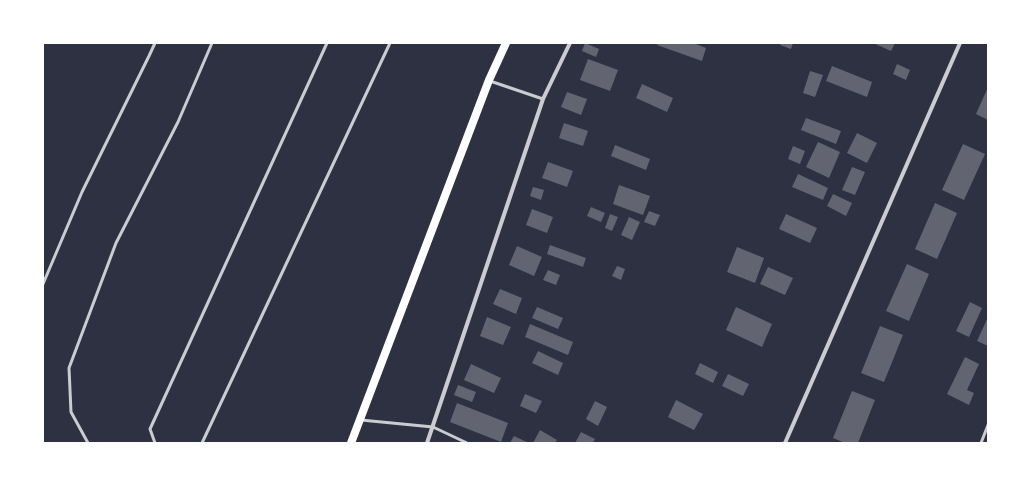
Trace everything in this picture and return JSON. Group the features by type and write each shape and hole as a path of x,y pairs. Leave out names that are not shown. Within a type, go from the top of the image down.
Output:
{"main road":[{"path":"350,443 489,80 506,43"}],"street":[{"path":"427,443 543,99 570,43"},
{"path":"785,443 960,43"}],"lane":[{"path":"43,284 82,192 150,56 155,43"},
{"path":"88,443 71,412 69,368 116,243 178,122 212,43"},
{"path":"155,443 150,429 327,43"},
{"path":"202,443 390,43"},
{"path":"489,80 543,99"},
{"path":"360,420 433,427 467,443"},
{"path":"981,443 988,426"}],"building":[{"path":"585,43 599,49 596,57 582,51"},
{"path":"658,43 693,43 706,48 702,61 657,45"},
{"path":"781,43 793,43 791,49 780,45"},
{"path":"873,43 895,43 891,51"},
{"path":"588,59 618,70 610,91 580,80"},
{"path":"897,64 910,70 906,80 893,74"},
{"path":"832,66 872,82 867,97 826,81"},
{"path":"810,71 823,75 815,97 803,93"},
{"path":"642,84 673,98 667,112 636,98"},
{"path":"988,87 988,120 976,114"},
{"path":"567,92 587,99 581,115 561,107"},
{"path":"806,118 841,131 836,144 801,130"},
{"path":"564,123 588,131 583,146 559,138"},
{"path":"857,133 877,143 867,163 847,153"},
{"path":"818,142 840,152 829,178 806,167"},
{"path":"963,144 985,154 964,200 942,190"},
{"path":"615,145 650,159 646,170 611,156"},
{"path":"793,146 805,151 800,164 788,159"},
{"path":"548,162 573,171 567,187 542,178"},
{"path":"852,167 865,172 855,195 842,190"},
{"path":"798,174 828,188 823,200 792,187"},
{"path":"619,185 650,196 643,215 613,204"},
{"path":"533,187 544,190 541,200 530,196"},
{"path":"833,194 852,203 846,216 827,206"},
{"path":"935,203 957,213 937,259 915,249"},
{"path":"591,207 605,213 601,222 587,216"},
{"path":"532,209 553,217 547,233 526,225"},
{"path":"649,211 660,215 655,226 644,222"},
{"path":"610,214 618,217 612,231 605,228"},
{"path":"786,214 817,228 810,243 779,229"},
{"path":"629,217 640,222 632,240 621,235"},
{"path":"550,245 586,258 583,267 547,254"},
{"path":"517,246 542,257 534,276 509,265"},
{"path":"737,247 764,258 755,283 727,272"},
{"path":"907,264 929,274 909,321 886,311"},
{"path":"617,266 625,269 621,280 612,276"},
{"path":"768,267 793,278 785,295 760,284"},
{"path":"548,270 560,275 556,285 543,280"},
{"path":"500,289 522,298 516,314 493,304"},
{"path":"970,302 982,308 969,337 956,331"},
{"path":"537,307 563,318 558,329 532,318"},
{"path":"736,307 772,324 762,347 726,330"},
{"path":"487,317 511,327 503,345 480,336"},
{"path":"988,317 988,346 977,341"},
{"path":"530,324 573,342 568,355 525,337"},
{"path":"880,326 903,335 884,382 861,373"},
{"path":"538,351 563,363 558,375 532,363"},
{"path":"965,357 979,364 967,390 974,393 969,405 947,394"},
{"path":"700,363 718,372 713,383 695,374"},
{"path":"471,364 501,378 494,393 464,380"},
{"path":"728,374 749,384 743,396 722,386"},
{"path":"458,385 476,392 472,402 454,395"},
{"path":"852,391 875,400 858,443 845,443 833,438"},
{"path":"525,394 542,401 536,413 520,406"},
{"path":"676,400 703,414 694,430 668,417"},
{"path":"595,401 607,407 598,426 586,419"},
{"path":"457,403 508,423 501,442 450,422"},
{"path":"540,430 557,440 555,443 533,443"},
{"path":"581,432 595,439 593,443 575,443"},
{"path":"514,436 527,442 527,443 510,443"}]}
